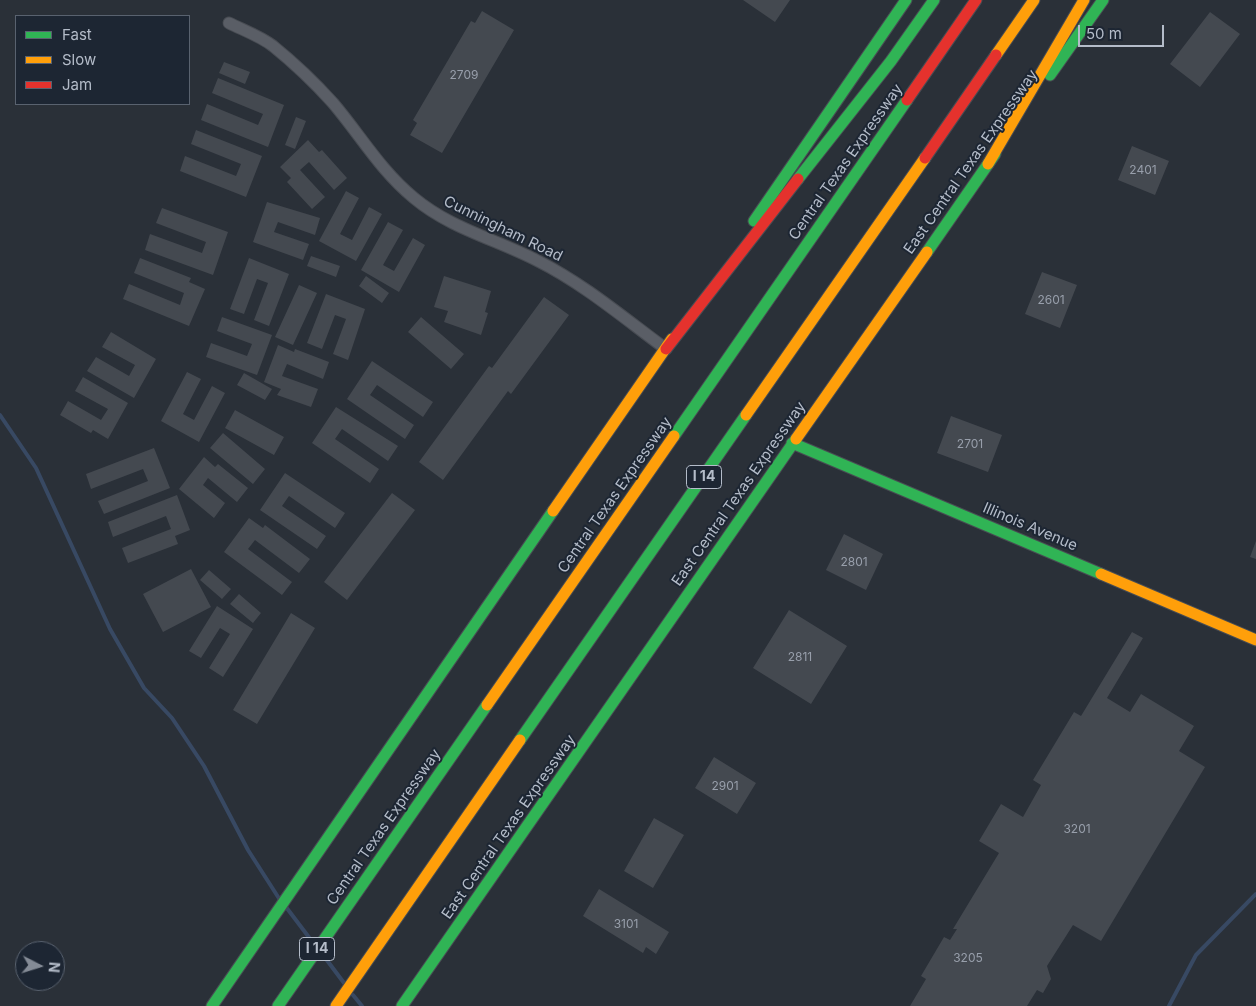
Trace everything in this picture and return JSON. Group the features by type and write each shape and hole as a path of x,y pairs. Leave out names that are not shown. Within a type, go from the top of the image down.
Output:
{"main road":[{"path":"212,1006 906,0"},
{"path":"666,349 891,61 934,0"},
{"name":"Central Texas Expressway","path":"278,1006 976,0"},
{"name":"I 14","path":"336,1006 1034,0"},
{"path":"988,164 1084,0"},
{"name":"East Central Texas Expressway","path":"404,1003 792,443 1103,0"},
{"name":"Illinois Avenue","path":"792,443 1256,640"}],"street":[{"name":"Cunningham Road","path":"229,23 271,45 308,77 334,104 372,157 414,198 456,226 536,260 558,272 666,349"}],"building":[{"path":"743,0 790,0 775,22"},
{"path":"482,11 514,30 442,153 410,135 417,123 413,120 471,21 475,23"},
{"path":"1210,12 1240,34 1200,87 1170,64"},
{"path":"224,62 250,72 245,84 219,73"},
{"path":"218,78 284,105 268,147 201,120 207,104 258,125 263,114 212,93"},
{"path":"296,117 306,121 295,149 285,145"},
{"path":"196,130 262,156 246,197 180,171 185,156 236,176 241,164 191,144"},
{"path":"308,140 319,152 322,150 347,178 334,190 309,162 300,170 325,197 312,209 287,182 291,178 280,167"},
{"path":"1132,146 1169,161 1155,195 1118,180"},
{"path":"346,191 359,198 340,234 352,240 369,207 382,214 356,261 319,241"},
{"path":"267,202 320,218 315,235 278,222 274,232 309,244 303,260 253,242"},
{"path":"162,208 228,232 213,275 145,250 150,234 202,253 206,242 156,223"},
{"path":"388,222 403,230 383,265 394,271 413,238 425,245 399,292 361,270"},
{"path":"311,256 340,266 336,277 307,266"},
{"path":"140,258 191,278 189,282 205,289 189,326 123,299 129,284 180,305 184,293 134,273"},
{"path":"249,258 289,274 269,326 254,320 268,283 257,279 244,314 230,309"},
{"path":"1042,272 1077,285 1060,328 1025,314"},
{"path":"366,276 389,293 382,303 359,286"},
{"path":"444,276 491,291 485,312 488,313 481,335 444,322 448,311 434,307"},
{"path":"299,285 317,293 293,345 275,337"},
{"path":"326,294 365,309 348,360 333,354 346,319 335,315 322,349 307,343"},
{"path":"544,297 569,315 511,394 508,391 443,480 419,462 489,366 492,368"},
{"path":"222,317 272,335 257,375 206,357 211,343 247,356 252,344 217,331"},
{"path":"421,317 464,354 451,369 408,332"},
{"path":"111,332 156,359 134,398 87,371 96,357 129,376 135,365 102,347"},
{"path":"278,345 294,352 295,349 329,362 323,379 287,364 282,376 318,389 311,407 277,395 281,389 264,382"},
{"path":"372,361 433,402 423,417 377,385 370,395 414,425 405,439 347,399"},
{"path":"187,372 201,379 183,414 194,420 212,386 225,393 199,442 161,421"},
{"path":"244,373 272,389 265,400 237,385"},
{"path":"83,377 128,403 108,439 93,430 91,433 60,415 68,401 101,420 108,409 75,391"},
{"path":"336,407 398,446 388,461 342,429 335,439 379,469 370,483 312,443"},
{"path":"235,410 284,437 274,455 225,428"},
{"path":"951,416 1002,435 988,472 937,453"},
{"path":"223,433 265,469 253,484 210,448"},
{"path":"154,448 170,488 104,514 98,501 148,481 143,469 91,489 86,474"},
{"path":"204,457 215,467 218,464 248,488 237,502 208,478 203,485 225,503 214,518 179,489"},
{"path":"285,473 345,513 335,528 289,496 282,506 326,536 317,549 260,510"},
{"path":"392,493 415,510 347,600 324,582"},
{"path":"177,495 190,530 175,536 178,544 128,563 122,548 171,529 166,516 113,537 108,522"},
{"path":"249,518 263,528 265,525 310,559 299,573 255,540 248,549 292,582 282,595 224,552"},
{"path":"844,534 883,554 866,590 826,570"},
{"path":"1256,541 1256,559 1250,557"},
{"path":"191,569 211,607 163,632 143,594"},
{"path":"209,570 231,589 222,599 200,580"},
{"path":"239,594 261,613 253,623 230,604"},
{"path":"217,606 253,629 223,677 209,668 230,634 220,628 201,658 189,651"},
{"path":"789,610 847,646 811,704 753,668"},
{"path":"291,613 315,628 257,724 233,710"},
{"path":"1132,632 1143,638 1107,698 1130,712 1141,694 1194,726 1179,751 1205,767 1101,941 1073,925 1047,966 1051,979 1043,993 1037,990 1027,1006 910,1006 926,979 921,976 944,937 950,940 957,929 953,929 999,853 979,841 1001,804 1023,817 1041,785 1033,780 1074,712 1081,716"},
{"path":"714,757 756,783 737,814 695,788"},
{"path":"654,818 684,835 653,888 624,871"},
{"path":"599,889 669,932 656,954 646,947 643,953 583,916"}],"waterway":[{"path":"0,415 36,468 110,629 144,688 172,718 204,766 248,850 280,900"},
{"path":"1169,1006 1196,955 1256,894"},
{"path":"286,907 314,944"},
{"path":"323,955 344,983"},
{"path":"353,995 362,1006"}],"traffic: fast":[{"path":"754,221 906,0"},
{"path":"798,179 891,61 934,0"},
{"path":"1050,75 1103,0"},
{"path":"674,436 907,100"},
{"path":"927,252 995,154"},
{"path":"520,740 746,415"},
{"path":"402,1006 796,439"},
{"path":"792,443 1101,574"},
{"path":"212,1006 553,511"},
{"path":"278,1006 487,705"}],"traffic: slow":[{"path":"996,55 1034,0"},
{"path":"988,164 1084,0"},
{"path":"746,415 925,158"},
{"path":"796,439 927,252"},
{"path":"553,511 672,339"},
{"path":"487,705 674,436"},
{"path":"1101,574 1256,640"},
{"path":"336,1006 520,740"}],"traffic: jam":[{"path":"907,100 976,0"},
{"path":"925,158 996,55"},
{"path":"666,349 798,179"}]}
